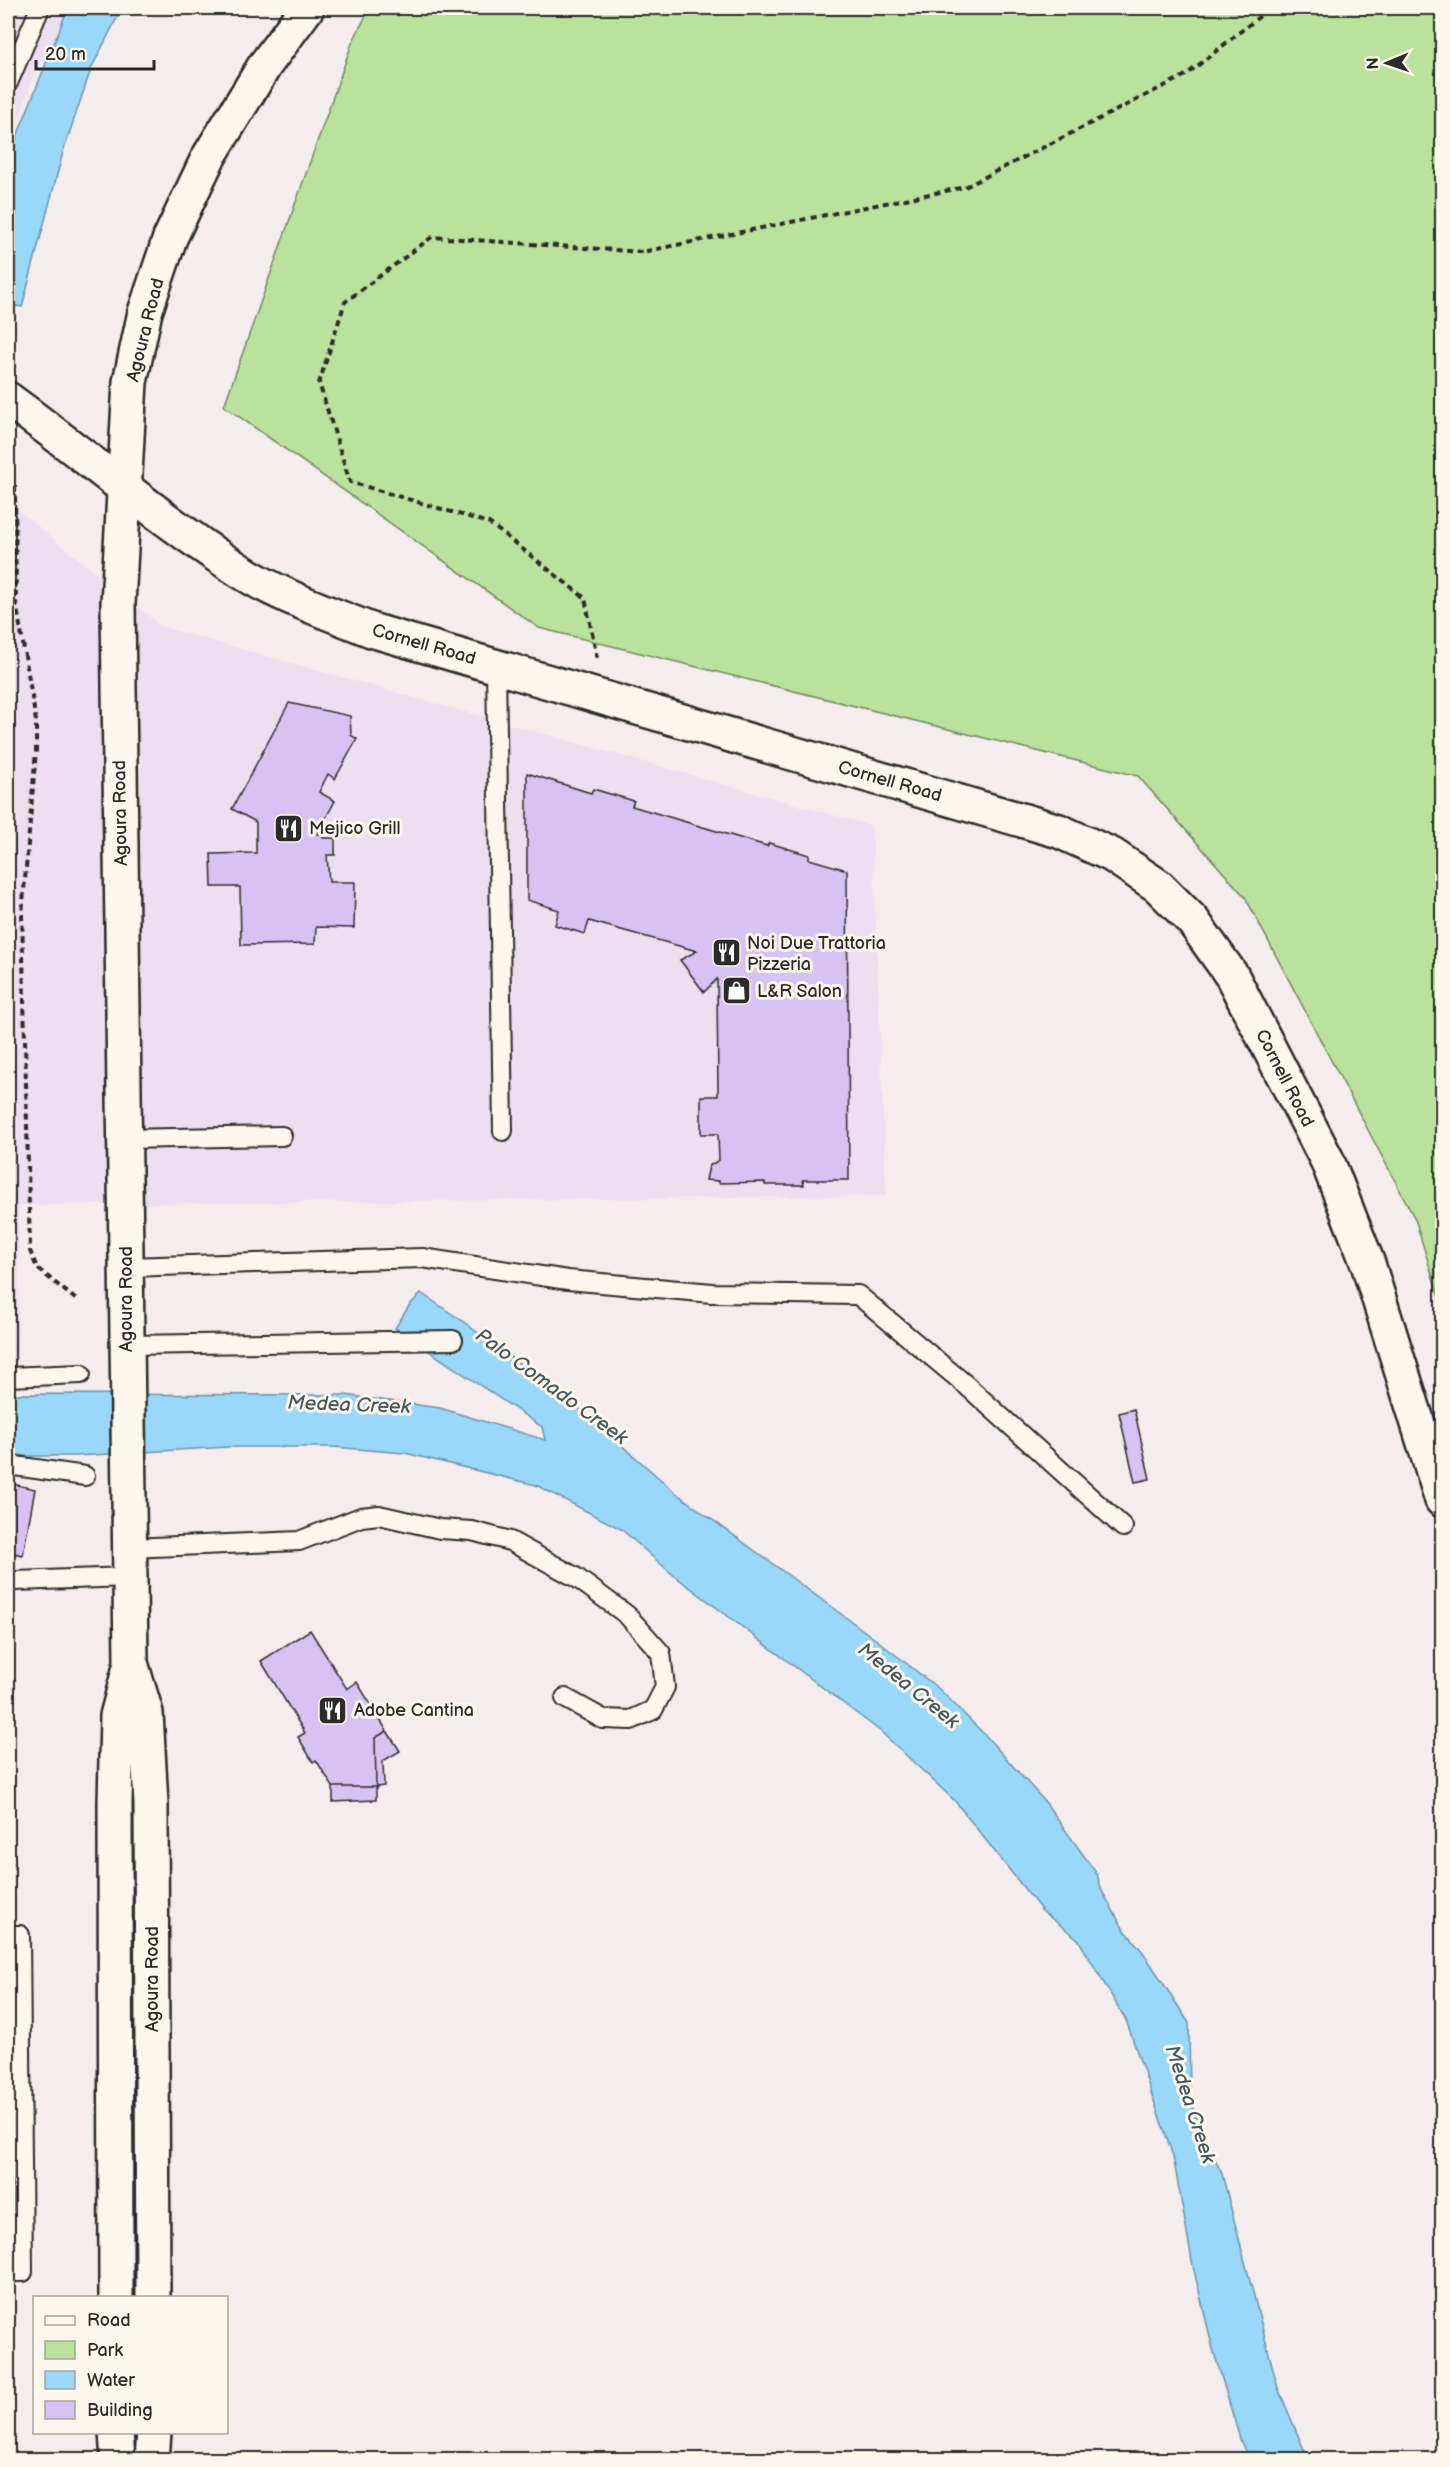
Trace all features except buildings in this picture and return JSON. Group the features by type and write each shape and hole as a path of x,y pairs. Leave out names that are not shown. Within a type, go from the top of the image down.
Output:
{"main road":[{"name":"Agoura Road","path":"153,2296 151,1804 146,1713 131,1664 126,1345 127,1267 118,614 130,382 145,312 170,238 208,158 265,65 307,8"},
{"name":"Cornell Road","path":"8,399 240,571 306,604 371,630 1059,831 1112,855 1158,886 1193,921 1232,976 1327,1160 1368,1264 1443,1500"},
{"name":"Agoura Road","path":"116,2296 115,1782 117,1716 131,1664"},
{"path":"116,2434 118,2460"},
{"path":"152,2460 154,2434"}],"lane":[{"path":"8,83 40,8"},
{"path":"496,666 503,1131"},
{"path":"124,1139 282,1136"},
{"path":"127,1267 422,1258 568,1280 712,1293 858,1295 966,1384 1123,1527"},
{"path":"126,1345 453,1340"},
{"path":"8,1377 81,1374"},
{"path":"8,1465 85,1476"},
{"path":"10,1582 129,1562 299,1541 361,1517 379,1515 440,1529 472,1531 510,1541 577,1578 627,1615 661,1653 665,1688 653,1710 631,1720 603,1719 565,1698"},
{"path":"8,1935 20,1935 14,2050 15,2158 23,2272 8,2272"}],"path":[{"path":"604,698 585,598 489,523 350,482 319,383 345,302 432,237 642,252 965,187 1186,75 1270,8"},
{"path":"8,478 15,486 16,602 36,721 36,751 22,914 30,1251 37,1268 79,1302"}],"shaded area":[{"path":"8,8 72,8 31,82 8,156"},
{"path":"8,502 162,627 872,826 886,1196 19,1205 18,1359 8,1358"}],"green space":[{"path":"370,8 1442,8 1442,1307 1415,1219 1245,897 1138,776 539,628 224,406 352,43"}],"water":[{"path":"68,8 122,8 91,69 63,152 22,307 8,305 8,170 16,139"},
{"name":"Medea Creek","path":"421,1293 461,1320 585,1413 676,1493 878,1641 939,1689 985,1735 1046,1803 1097,1874 1102,1891 1123,1928 1143,1952 1189,2023 1190,2099 1197,2120 1222,2174 1278,2388 1308,2459 1249,2459 1241,2442 1213,2349 1193,2266 1173,2156 1126,2020 1078,1939 1042,1911 954,1800 880,1731 672,1574 621,1529 536,1485 405,1453 333,1447 228,1447 75,1456 8,1454 8,1394 345,1395 440,1408 545,1440 542,1427 395,1328 409,1306"}],"place":[{"name":"Mejico Grill","path":"288,828"},
{"name":"Noi Due Trattoria Pizzeria","path":"726,953"},
{"name":"L&R Salon","path":"736,991"},
{"name":"Adobe Cantina","path":"333,1710"}],"water label":[{"name":"Palo Comado Creek","path":"552,1386"}]}
